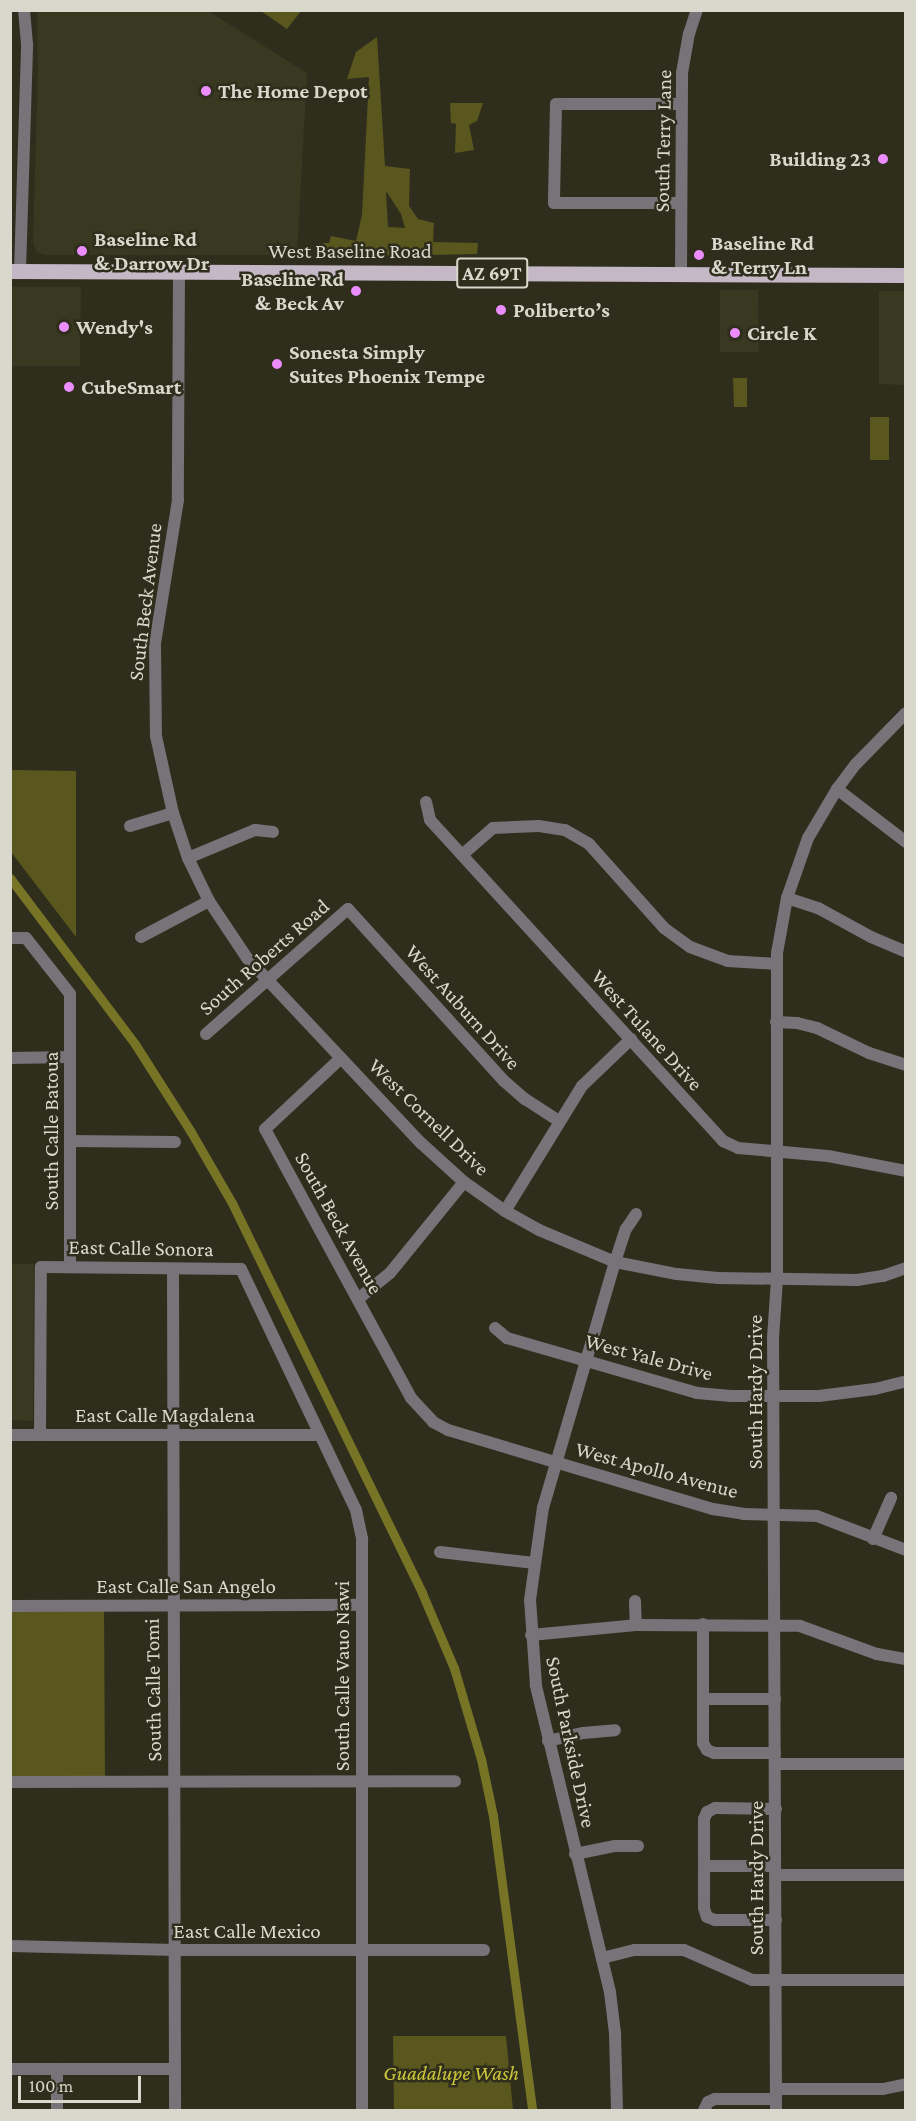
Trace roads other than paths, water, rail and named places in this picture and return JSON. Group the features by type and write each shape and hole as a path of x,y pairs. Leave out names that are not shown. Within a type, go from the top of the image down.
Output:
{"main road":[{"name":"West Baseline Road","path":"15,271 906,275"}],"street":[{"path":"15,271 27,44 24,10"},
{"name":"South Terry Lane","path":"681,274 681,104 684,57 698,10"},
{"path":"681,104 556,104 554,203 681,203"},
{"name":"South Beck Avenue","path":"179,272 177,500 153,671 156,736 173,813 188,858 209,901 233,938 266,981"},
{"name":"South Hardy Drive","path":"776,2099 774,1310 777,1279 776,1022 780,926 787,898 808,838 837,789 856,764 906,713"},
{"path":"837,789 906,842"},
{"name":"West Tulane Drive","path":"426,802 430,820 723,1141 738,1148 828,1156 906,1171"},
{"path":"130,826 173,813"},
{"path":"462,855 493,828 539,826 565,830 589,844 664,928 690,947 728,962 777,964"},
{"path":"188,858 255,830 273,832"},
{"path":"787,898 818,908 871,938 906,952"},
{"path":"141,938 209,901"},
{"name":"South Roberts Road","path":"206,1034 348,909"},
{"name":"West Auburn Drive","path":"348,909 504,1081 520,1096 559,1121"},
{"name":"South Calle Batoua","path":"10,938 26,938 70,994 70,1267"},
{"name":"West Cornell Drive","path":"266,981 421,1143 464,1182 505,1211 539,1230 615,1262 676,1274 857,1280 883,1276 906,1268"},
{"path":"776,1022 797,1023 817,1028 869,1053 906,1065"},
{"path":"505,1211 559,1121 593,1074 631,1039"},
{"path":"10,1058 70,1057"},
{"name":"South Beck Avenue","path":"341,1058 265,1129 411,1398 433,1422"},
{"path":"70,1141 176,1142"},
{"path":"358,1299 390,1273 464,1182"},
{"name":"South Parkside Drive","path":"617,2110 615,2033 610,1992 548,1741 536,1685 531,1635 534,1563 543,1508 615,1262 626,1229 636,1214"},
{"name":"East Calle Sonora","path":"39,1435 41,1267 241,1269"},
{"name":"South Calle Tomi","path":"173,1269 172,1606 175,2110"},
{"name":"South Calle Vauo Nawi","path":"241,1269 356,1510 362,1539 362,2110"},
{"name":"West Yale Drive","path":"495,1328 507,1338 697,1393 819,1396 875,1389 906,1380"},
{"name":"West Apollo Avenue","path":"433,1422 448,1430 713,1509 742,1514 817,1516 906,1550"},
{"name":"East Calle Magdalena","path":"10,1435 320,1435"},
{"path":"873,1539 891,1498"},
{"path":"440,1552 534,1563"},
{"path":"635,1600 636,1625"},
{"name":"East Calle San Angelo","path":"10,1606 361,1605"},
{"path":"703,1624 703,1743 707,1750 714,1753 775,1758 906,1764"},
{"path":"531,1635 636,1625 800,1626 821,1631 877,1654 906,1659"},
{"path":"704,1699 775,1699"},
{"path":"548,1741 583,1732 615,1730"},
{"path":"10,1782 455,1782"},
{"path":"776,1809 715,1809 707,1812 704,1819 704,1908 707,1917 715,1920 776,1920"},
{"path":"575,1854 615,1846 638,1846"},
{"path":"704,1866 906,1875"},
{"name":"East Calle Mexico","path":"10,1946 175,1950 484,1950"},
{"path":"602,1958 635,1950 684,1950 740,1976 776,1982 906,1980"},
{"path":"10,2069 175,2069"},
{"path":"57,2069 57,2110"},
{"path":"706,2107 715,2098 776,2099 906,2084"}],"waterway":[{"path":"10,878 135,1044 191,1132 232,1203 422,1593 454,1668 481,1759 493,1816 532,2110"}],"place":[{"name":"The Home Depot","path":"206,91"},
{"name":"Building 23","path":"883,159"},
{"name":"Baseline Rd & Darrow Dr","path":"82,251"},
{"name":"Baseline Rd & Terry Ln","path":"699,255"},
{"name":"Baseline Rd & Beck Av","path":"356,291"},
{"name":"Poliberto’s","path":"501,310"},
{"name":"Wendy's","path":"64,327"},
{"name":"Circle K","path":"735,333"},
{"name":"Sonesta Simply Suites Phoenix Tempe","path":"277,364"},
{"name":"CubeSmart","path":"69,387"}],"park label":[{"name":"Guadalupe Wash","path":"451,2073"}]}
